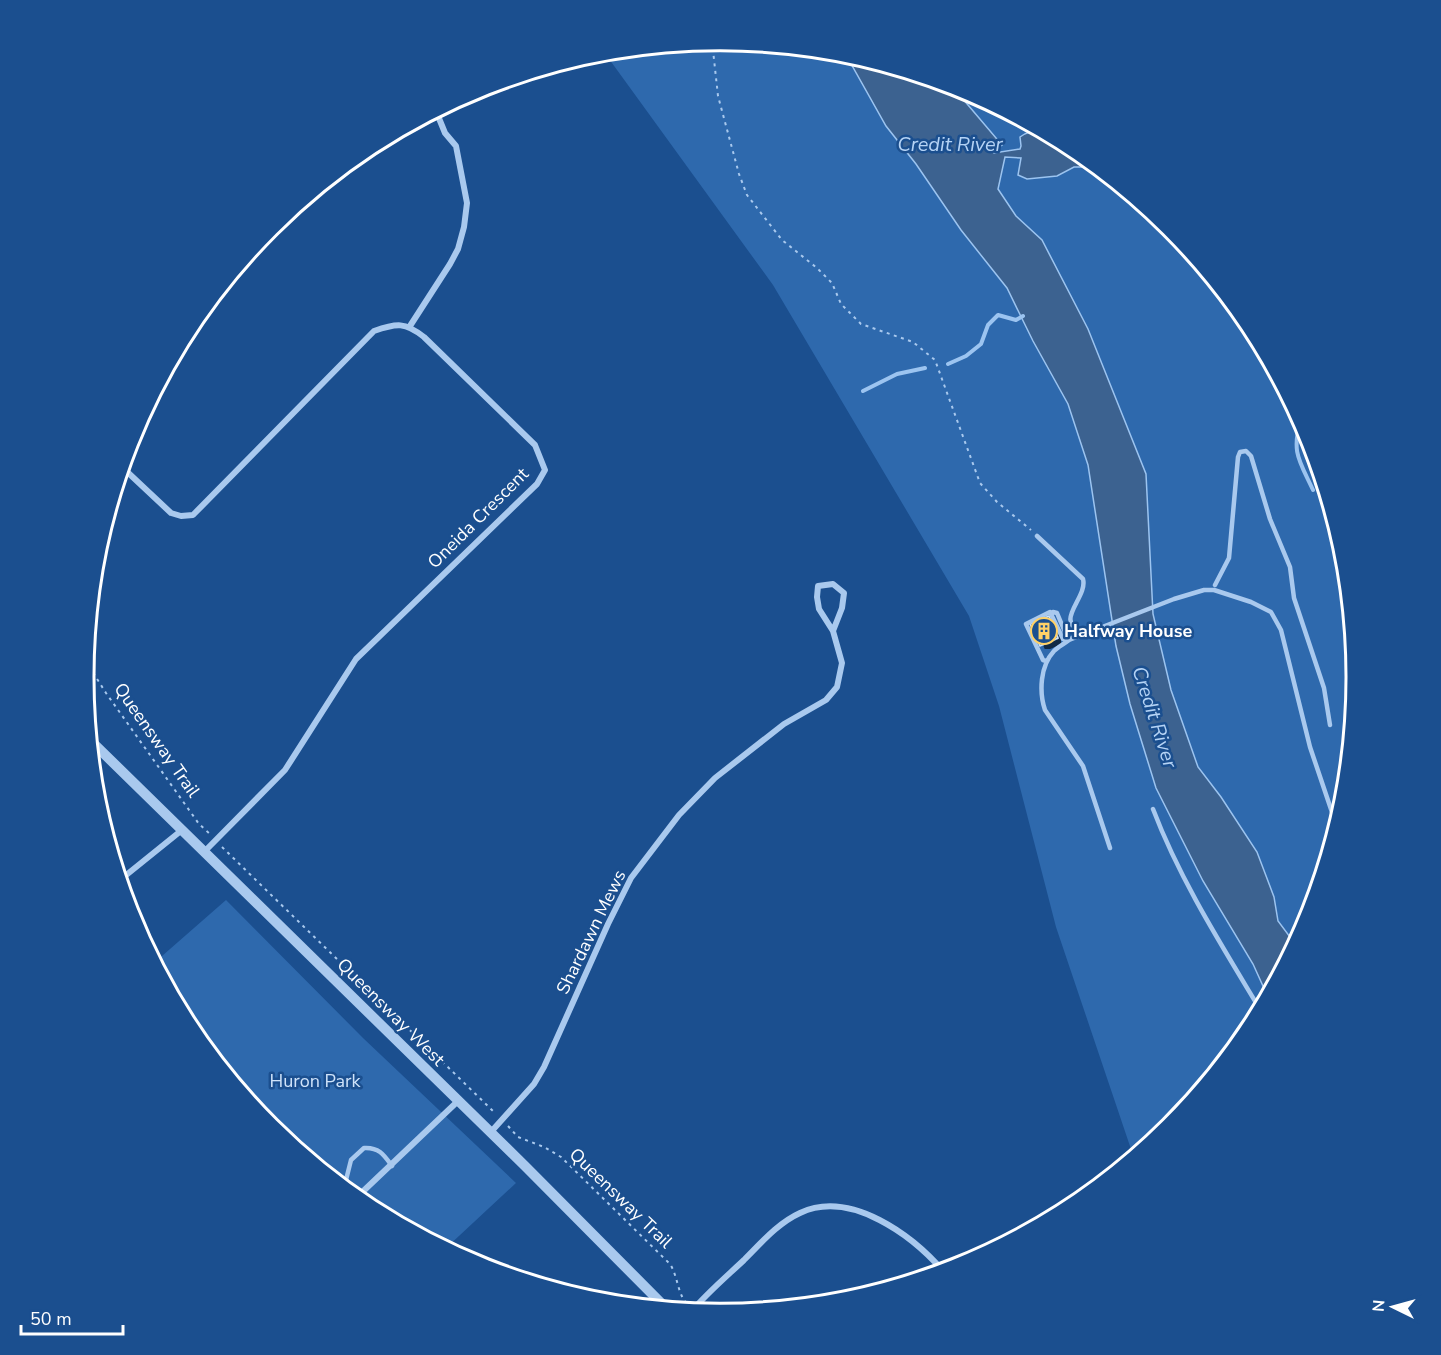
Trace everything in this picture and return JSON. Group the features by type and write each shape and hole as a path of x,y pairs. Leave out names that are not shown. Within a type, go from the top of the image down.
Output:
{"street":[{"path":"128,473 171,513 181,516 193,515 374,331 400,324 410,326 450,264 458,249 464,227 467,203 456,146 445,133 439,118"},
{"name":"Oneida Crescent","path":"205,851 285,770 356,659 537,484 545,470 535,445 410,326"},
{"name":"Shardawn Mews","path":"490,1133 534,1084 544,1067 631,878 679,815 715,778 784,724 826,700 837,687 842,663 833,631 819,609 818,586 833,584 844,593 842,608 833,631"},
{"name":"Queensway West","path":"98,748 659,1301"},
{"path":"126,875 183,829"},
{"path":"363,1192 458,1101"},
{"path":"696,1303 777,1228 801,1212 826,1206 850,1209 880,1220 926,1251 938,1265"}],"lane":[{"path":"1215,585 1228,558 1238,457 1240,452 1246,451 1251,456 1270,519 1290,567 1294,598 1324,688 1330,725"},
{"path":"1037,536 1083,579 1084,591 1070,616 1071,625 1082,632 1055,650 1046,661 1041,695 1045,710 1083,766 1110,848"},
{"path":"1069,640 1174,599 1204,590 1214,590 1261,606 1271,612 1281,630 1310,747 1332,812"},
{"path":"1046,661 1043,660 1026,624 1050,612 1063,639 1067,637 1057,613 1053,612"},
{"path":"1153,809 1183,876 1256,1002"},
{"path":"346,1180 351,1161 364,1148 376,1149 383,1153 392,1166"}],"path":[{"path":"713,51 718,96 747,195 782,240 817,268 832,284 841,304 861,324 913,342 936,360 980,483 997,502 1037,536"},
{"name":"Queensway Trail","path":"94,674 199,824 209,834"},
{"path":"225,850 496,1114"},
{"name":"Queensway Trail","path":"512,1130 518,1137 544,1147 561,1157 670,1264 680,1295 686,1303"}],"green space":[{"path":"720,51 802,56 843,63 922,84 998,116 1034,135 1102,180 1134,206 1192,264 1218,296 1263,364 1299,438 1326,515 1342,596 1346,637 1346,718 1342,759 1326,840 1299,917 1263,991 1218,1059 1192,1091 1132,1151 1056,927 999,706 969,616 773,285 610,61 680,52"},
{"name":"Huron Park","path":"226,900 363,1038 516,1183 452,1243 407,1220 372,1198 307,1149 249,1091 200,1026 160,957"}],"water":[{"name":"Credit River","path":"852,65 922,84 965,101 1002,145 993,151 994,153 1020,149 1020,137 1029,132 1083,167 1074,167 1057,176 1027,179 1018,175 1021,158 1005,157 998,189 1016,216 1042,240 1088,329 1146,474 1153,614 1171,690 1198,767 1257,852 1274,897 1278,921 1290,937 1264,989 1253,964 1203,881 1156,788 1130,704 1116,646 1088,465 1068,404 1007,288 961,230 916,164 886,126"}],"building":[{"name":"Halfway House","path":"1049,616 1058,638 1040,646 1030,624"}],"waterway":[{"path":"948,364 966,356 981,344 988,325 998,315 1016,320 1023,316"},
{"path":"863,391 897,374 925,368"},
{"path":"1298,435 1298,456 1313,490"}],"place":[{"name":"Halfway House","path":"1044,631"}]}
